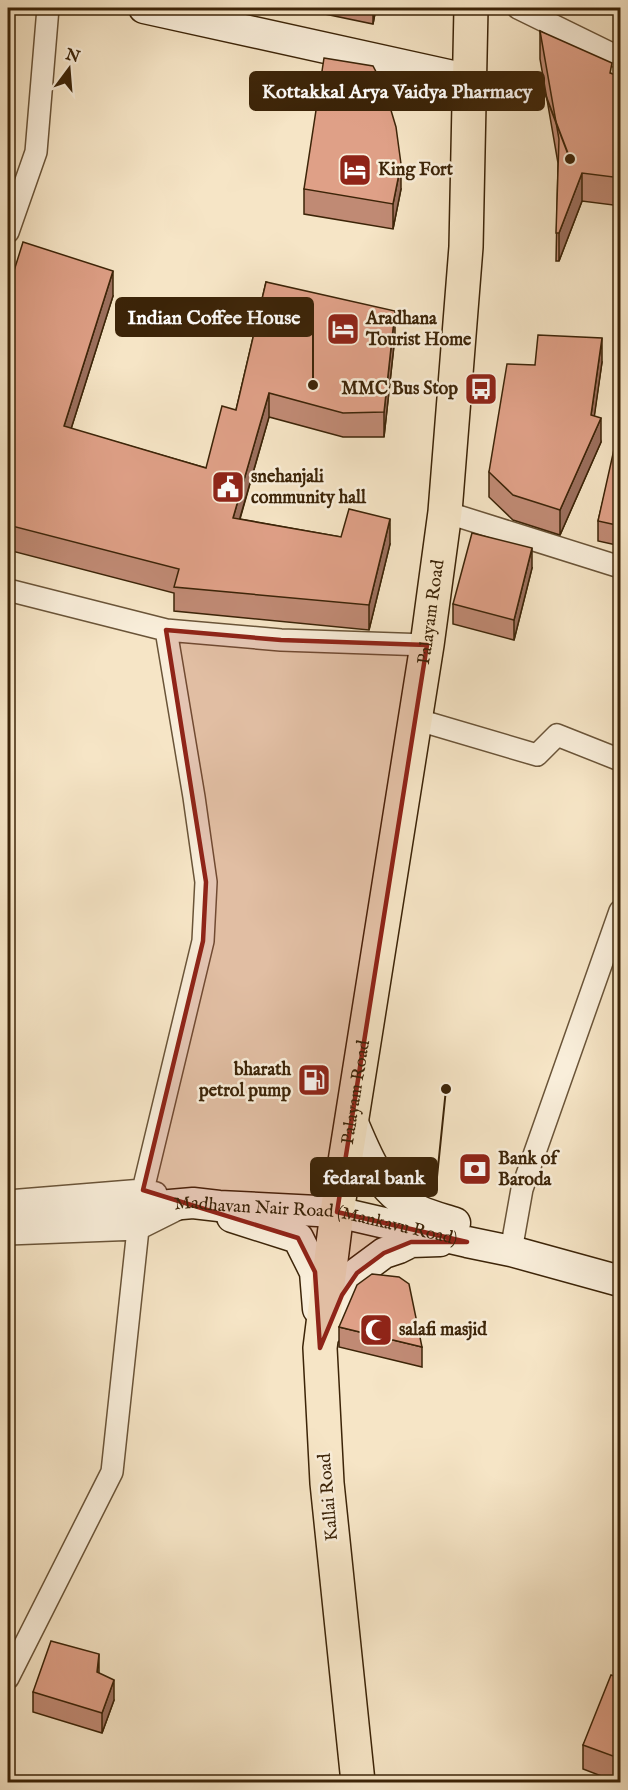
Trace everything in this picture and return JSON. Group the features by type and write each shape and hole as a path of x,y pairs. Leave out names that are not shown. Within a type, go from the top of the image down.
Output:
{"main road":[{"path":"144,8 471,80"},
{"name":"Palayam Road","path":"337,1212 427,645 445,512 466,247 471,8"},
{"path":"352,1121 375,1173 393,1194 419,1211 486,1236 511,1251"},
{"path":"206,1204 298,1238 315,1272 320,1348"},
{"name":"Madhavan Nair Road (Mankavu Road)","path":"8,1220 206,1204 337,1212 511,1251 621,1281"},
{"name":"Kallai Road","path":"337,1212 320,1348 327,1483 358,1782"},
{"path":"320,1348 342,1295 357,1273 384,1253 411,1242 467,1242"}],"street":[{"path":"8,232 36,152 48,8"},
{"path":"518,8 621,58"},
{"path":"445,512 621,567"},
{"path":"8,590 166,630 281,640 427,645"},
{"path":"143,1190 203,941 206,882 166,630"},
{"path":"415,719 537,755 557,735 621,760"},
{"path":"511,1251 522,1189 621,911"},
{"path":"8,1202 143,1190 206,1204"},
{"path":"8,1234 138,1229 206,1204"},
{"path":"8,1678 112,1472 138,1229"}],"highlighted area":[{"path":"166,630 281,640 427,645 337,1212 467,1242 411,1242 384,1253 357,1273 342,1295 320,1348 315,1272 298,1238 143,1190 203,941 206,882"}],"building":[{"path":"540,31 612,63 610,73 621,77 621,178 582,173 559,233 556,233 559,139"},
{"name":"King Fort","path":"324,58 373,66 384,87 396,127 401,164 393,204 304,189"},
{"path":"23,242 113,271 64,426 206,468 222,406 236,410 266,282 395,311 384,412 343,413 269,393 233,518 341,537 349,509 390,519 369,605 174,587 179,569 8,525 8,290"},
{"path":"538,335 602,338 591,415 601,418 560,510 513,495 489,472 507,364 535,365"},
{"path":"619,427 621,427 621,526 598,521"},
{"path":"472,533 532,548 514,620 453,604"},
{"name":"salafi masjid","path":"372,1274 399,1277 409,1284 422,1347 339,1327 357,1285"},
{"path":"51,1641 99,1654 97,1672 114,1680 102,1713 33,1692"},
{"path":"611,1675 621,1678 621,1759 583,1745"}],"place":[{"name":"Kottakkal Arya Vaidya Pharmacy","path":"570,159"},
{"name":"King Fort","path":"355,170"},
{"name":"Aradhana Tourist Home","path":"343,329"},
{"name":"Indian Coffee House","path":"313,385"},
{"name":"MMC Bus Stop","path":"481,389"},
{"name":"snehanjali community hall","path":"228,487"},
{"name":"bharath petrol pump","path":"314,1080"},
{"name":"fedaral bank","path":"446,1089"},
{"name":"Bank of Baroda","path":"475,1169"},
{"name":"salafi masjid","path":"376,1330"}]}
